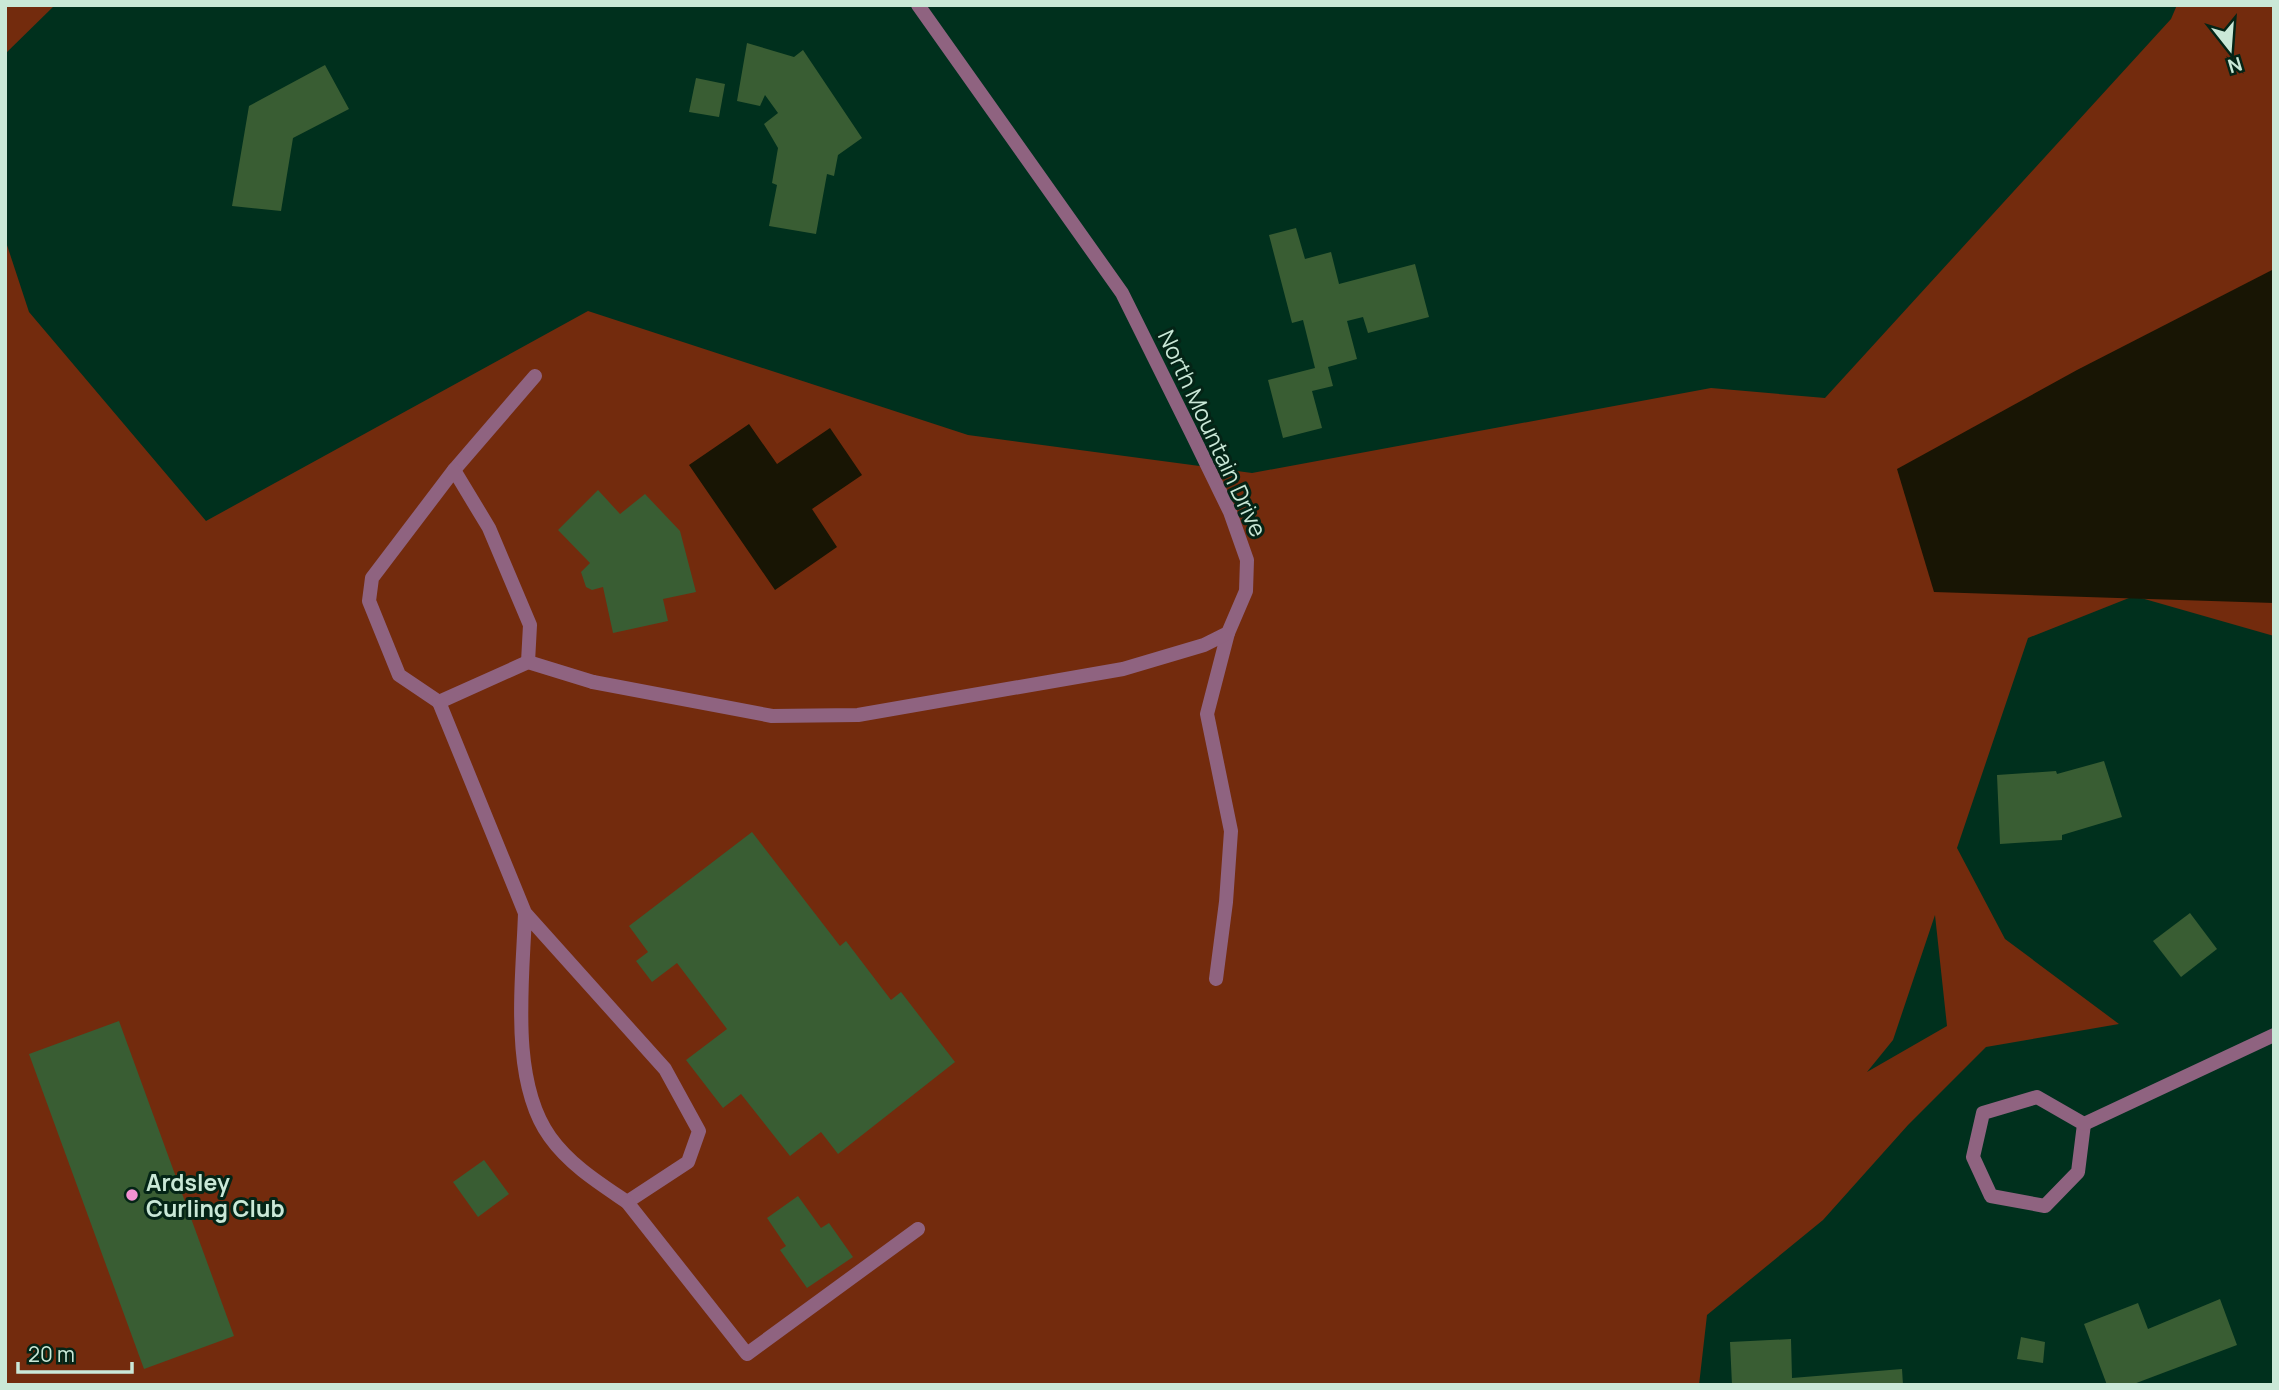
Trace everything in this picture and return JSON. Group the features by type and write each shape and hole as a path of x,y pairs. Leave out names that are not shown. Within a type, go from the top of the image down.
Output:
{"street":[{"name":"North Mountain Drive","path":"918,5 1122,293 1230,512 1247,560 1246,591 1228,633 1207,714 1231,831 1226,902 1216,979"},
{"path":"535,376 453,470 372,578 369,601 398,675 439,702 525,913 665,1069 699,1131 688,1163 627,1202"},
{"path":"453,470 489,528 530,625 528,662"},
{"path":"439,702 528,662 593,682 772,716 858,715 1123,669 1204,645 1228,633"},
{"path":"525,913 521,1020 529,1089 549,1136 577,1168 627,1202 747,1354 918,1228"},
{"path":"2084,1124 2274,1035"},
{"path":"2037,1097 2084,1124 2078,1172 2045,1206 1991,1196 1973,1157 1983,1113 2037,1097"}],"shaded area":[{"path":"5,5 55,5 5,54"},
{"path":"2177,5 2274,5 2274,636 2134,596 2028,638 1957,848 2005,939 2119,1024 1986,1047 1908,1125 1823,1220 1707,1315 1699,1385 5,1385 5,239 29,312 206,521 588,311 968,435 1252,473 1711,388 1825,398 2171,19","holes":["1935,915 1947,1026 1867,1072 1893,1040"]},
{"path":"2274,269 2274,603 1934,592 1897,469 2077,370"},
{"path":"749,424 777,464 830,428 862,475 812,509 837,547 775,590 689,465"}],"building":[{"path":"747,43 794,57 803,50 862,138 838,155 834,176 827,174 816,234 769,226 777,185 772,183 778,148 764,124 778,113 765,95 760,106 737,101"},
{"path":"325,65 349,109 293,138 281,211 232,206 249,106"},
{"path":"696,78 725,84 719,117 689,112"},
{"path":"1296,228 1305,259 1331,252 1339,284 1415,264 1429,317 1368,333 1363,317 1347,321 1357,359 1328,367 1333,386 1312,391 1322,428 1283,438 1268,380 1315,368 1303,320 1292,323 1269,235"},
{"path":"598,490 620,514 645,494 680,531 696,592 663,599 668,621 613,633 603,587 592,590 586,587 581,572 590,563 558,530"},
{"path":"2104,761 2122,817 2062,835 2062,840 2000,844 1997,775 2056,771 2057,774"},
{"path":"752,832 840,946 846,941 891,1000 901,992 955,1062 838,1154 821,1132 790,1156 741,1094 723,1108 686,1060 727,1029 677,963 652,982 636,961 648,952 629,926"},
{"path":"2190,913 2217,949 2181,977 2153,941"},
{"name":"Ardsley Curling Club","path":"119,1021 234,1336 144,1369 29,1054"},
{"path":"484,1160 509,1194 478,1217 453,1182"},
{"path":"798,1196 821,1228 829,1223 853,1257 807,1288 780,1250 786,1246 767,1218"},
{"path":"2220,1299 2237,1345 2131,1385 2107,1385 2084,1324 2138,1303 2148,1329"},
{"path":"2021,1337 2045,1342 2043,1363 2017,1359"},
{"path":"1791,1339 1792,1378 1902,1369 1903,1385 1732,1385 1730,1342"}],"place":[{"name":"Ardsley Curling Club","path":"132,1195"}]}
